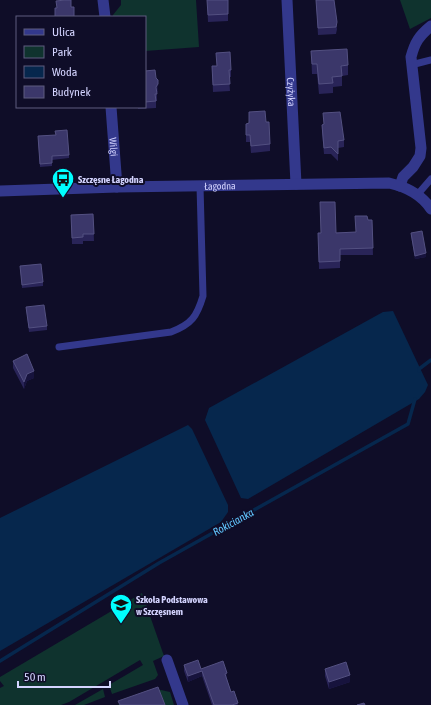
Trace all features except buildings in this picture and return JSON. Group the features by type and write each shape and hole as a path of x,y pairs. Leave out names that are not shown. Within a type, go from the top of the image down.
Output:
{"street":[{"path":"103,0 105,16"},
{"name":"Czyżyka","path":"286,0 296,184"},
{"path":"400,186 402,177 413,167 420,156 421,148 411,56 414,44 431,26"},
{"name":"Wilgi","path":"111,108 117,187"},
{"name":"Łagodna","path":"0,191 117,187 389,183 418,194 431,210"},
{"path":"167,660 183,705"}],"lane":[{"path":"411,65 431,60"},
{"path":"418,194 431,179"},
{"path":"60,347 171,332 191,322 198,312 203,296 200,186"}],"green space":[{"path":"121,0 196,0 199,47 146,51 146,16 113,16 121,5"},
{"path":"400,0 431,0 431,18 410,29"},
{"name":"Szkoła Podstawowa w Szczęsnem","path":"142,593 164,656 153,661 158,675 155,679 112,694 109,685 143,665 140,660 69,702 61,705 0,705 0,688 4,686 0,681 0,677"},
{"path":"103,689 105,697 84,705 75,705"},
{"path":"161,690 170,692 174,705 165,705 160,692 124,705 117,705"}],"water":[{"path":"393,311 428,385 425,392 419,399 248,499 241,498 205,420 209,408 383,312"},
{"path":"188,425 192,429 228,505 228,512 221,522 0,651 0,518"}],"waterway":[{"name":"Rokicianka","path":"419,371 419,369 431,360"},
{"name":"Rokicianka","path":"0,661 159,563 408,424 415,399"}],"place":[{"name":"Szczęsne Łagodna","path":"63,198"},
{"name":"Szkoła Podstawowa w Szczęsnem","path":"121,624"}]}
